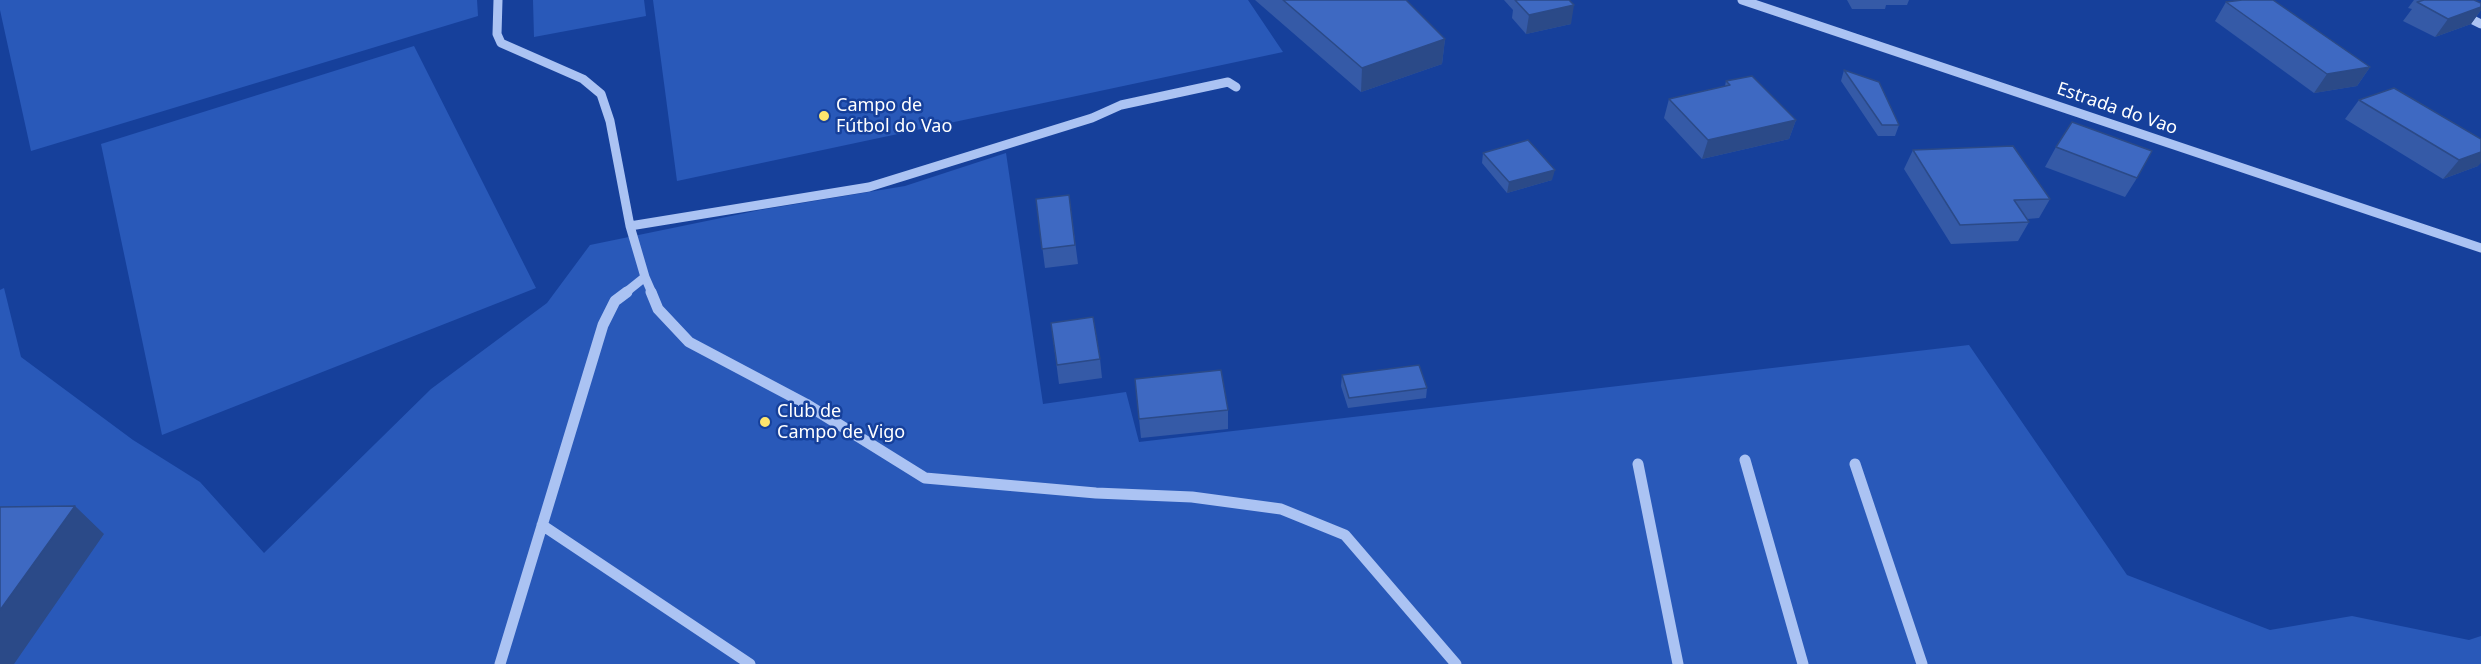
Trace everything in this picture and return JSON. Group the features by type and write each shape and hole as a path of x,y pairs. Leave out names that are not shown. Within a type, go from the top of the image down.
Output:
{"street":[{"path":"498,0 497,34 501,43 583,79 601,94 610,121 630,226 645,277 658,309 688,342 806,405 925,478 1096,493 1192,497 1281,509 1345,535 1456,664"},
{"name":"Estrada do Vao","path":"1742,0 2481,248"},
{"path":"2454,10 2481,24"},
{"path":"630,226 869,188 1092,118 1131,102 1228,82 1236,87"},
{"path":"500,664 603,325 615,301 645,277"},
{"path":"1745,460 1803,664"},
{"path":"1638,464 1678,664"},
{"path":"1855,464 1922,664"},
{"path":"542,525 750,664"}],"shaded area":[{"path":"0,0 477,0 478,16 31,151 0,10"},
{"path":"533,0 644,0 646,16 534,37"},
{"name":"Campo de Fútbol do Vao","path":"653,0 1248,0 1283,52 677,181"},
{"path":"414,46 536,288 162,435 101,144"},
{"name":"Club de Campo de Vigo","path":"1006,153 1043,404 1126,392 1139,442 1969,345 2127,575 2270,630 2352,616 2469,640 2481,636 2481,664 0,664 0,290 4,288 21,357 133,440 200,482 264,553 431,389 547,303 590,245 760,210 905,186"}],"building":[{"path":"1283,0 1406,0 1445,39 1362,68"},
{"path":"1515,0 1569,0 1574,5 1529,15"},
{"path":"2273,0 2370,67 2327,74 2226,2"},
{"path":"2474,0 2481,3 2481,7 2448,19 2417,2"},
{"path":"1844,70 1879,82 1899,125 1882,125"},
{"path":"1752,76 1796,120 1708,140 1669,99 1730,85 1726,81"},
{"path":"2394,88 2481,139 2481,152 2459,160 2359,100"},
{"path":"2072,122 2152,151 2137,178 2056,147"},
{"path":"1528,140 1555,170 1509,182 1483,153"},
{"path":"2013,146 2050,199 2014,200 2029,222 1960,225 1913,150"},
{"path":"1069,195 1075,245 1042,249 1036,199"},
{"path":"1093,317 1100,359 1057,365 1051,323"},
{"path":"1419,365 1427,388 1349,398 1342,375"},
{"path":"1221,370 1228,410 1139,419 1135,379"},
{"path":"75,506 0,610 0,507"}],"place":[{"name":"Campo de Fútbol do Vao","path":"824,116"},
{"name":"Club de Campo de Vigo","path":"765,422"}]}
